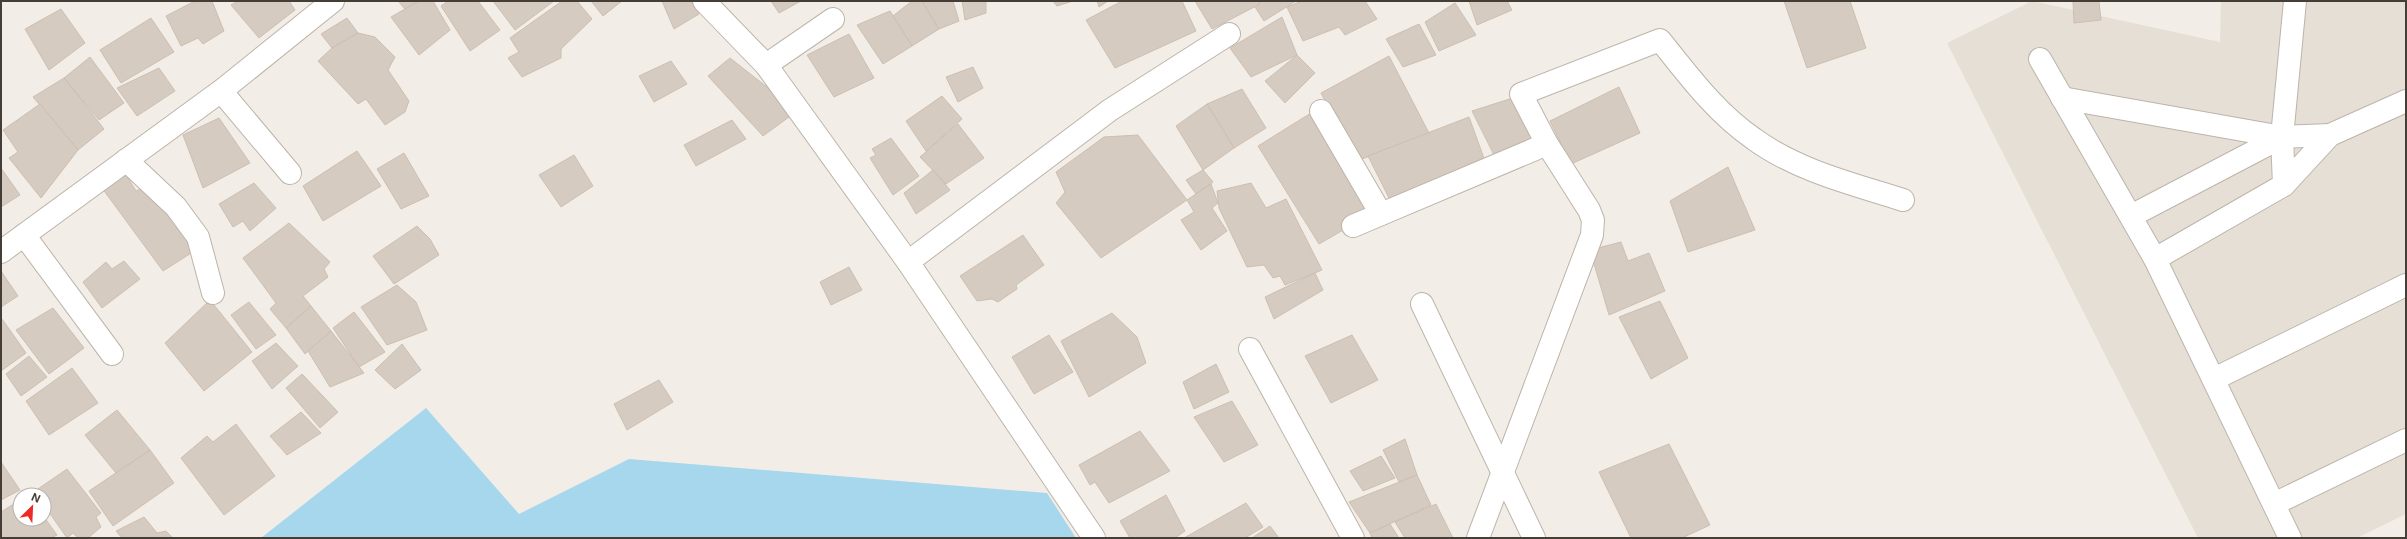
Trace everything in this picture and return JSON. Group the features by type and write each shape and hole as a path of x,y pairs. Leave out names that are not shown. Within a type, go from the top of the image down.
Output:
{"street":[{"path":"1,252 221,91 333,1"},
{"path":"704,1 766,64 908,262 1094,538"},
{"path":"2284,185 2282,137 2295,1"},
{"path":"766,64 833,20"},
{"path":"908,262 1110,110 1229,34"},
{"path":"1478,538 1592,235 1593,220 1589,210 1547,144 1521,94 1660,40 1705,96 1753,139 1793,161 1833,178 1903,200"},
{"path":"2040,58 2155,259 2290,538"},
{"path":"221,91 290,173"},
{"path":"2062,98 2282,137 2330,135 2406,101"},
{"path":"1321,111 1381,214"},
{"path":"2155,259 2284,185 2330,135"},
{"path":"2131,216 2282,137"},
{"path":"1353,226 1547,144"},
{"path":"126,160 176,207 198,237 213,293"},
{"path":"24,235 112,354"},
{"path":"2214,379 2406,285"},
{"path":"1422,304 1502,474 1534,538"},
{"path":"1250,349 1353,538"},
{"path":"2274,504 2406,440"}],"shaded area":[{"path":"2032,1 2220,42 2221,1 2406,1 2406,514 2357,538 2198,538 1947,43"}],"water":[{"path":"426,408 519,514 629,459 1047,493 1076,538 261,538"}],"building":[{"path":"195,1 212,1 224,31 203,44 198,38 181,46 166,16"},
{"path":"238,1 289,1 295,10 259,38 231,5"},
{"path":"398,1 419,1 405,9"},
{"path":"419,1 433,1 450,30 419,55 391,17"},
{"path":"448,1 478,1 500,30 470,51 441,6"},
{"path":"493,1 554,1 515,30"},
{"path":"562,1 577,1 592,19 561,49 561,58 522,77 508,58 519,52 510,38"},
{"path":"591,1 622,1 603,16"},
{"path":"662,1 691,1 699,14 674,29"},
{"path":"771,1 801,1 779,13"},
{"path":"912,1 922,1 939,29 912,46 893,16"},
{"path":"922,1 953,1 959,21 939,29"},
{"path":"962,1 986,1 986,13 965,20"},
{"path":"1053,1 1073,1 1057,6"},
{"path":"1097,1 1108,1 1099,7"},
{"path":"1122,1 1182,1 1196,31 1115,68 1086,20"},
{"path":"1195,1 1259,1 1260,4 1212,29"},
{"path":"1259,1 1296,1 1264,21 1255,7 1260,4"},
{"path":"1302,1 1365,1 1377,19 1345,35 1339,27 1303,41 1287,7"},
{"path":"1469,1 1507,1 1512,10 1477,25"},
{"path":"1784,1 1850,1 1866,48 1807,68"},
{"path":"2073,1 2099,1 2101,20 2074,23"},
{"path":"1455,3 1476,35 1439,51 1425,22"},
{"path":"61,9 85,43 49,70 25,29"},
{"path":"890,11 912,46 883,64 857,25"},
{"path":"1282,17 1297,55 1251,77 1230,48"},
{"path":"151,18 174,52 121,83 100,50"},
{"path":"347,18 358,33 332,48 321,34"},
{"path":"1419,24 1436,55 1403,67 1386,39"},
{"path":"358,33 375,37 395,57 388,70 409,101 405,112 385,125 366,99 358,104 318,61 332,48"},
{"path":"849,34 874,78 834,97 807,55"},
{"path":"1297,55 1315,73 1285,103 1265,81"},
{"path":"1389,56 1429,133 1357,161 1321,93"},
{"path":"90,57 124,103 99,120 64,78"},
{"path":"730,58 772,91 789,117 763,136 708,76"},
{"path":"671,61 687,84 654,102 639,76"},
{"path":"973,67 983,88 958,102 946,77"},
{"path":"159,68 175,91 137,116 117,88"},
{"path":"64,78 104,129 78,150 33,97"},
{"path":"1619,87 1640,133 1571,164 1550,121"},
{"path":"1242,89 1266,128 1234,148 1207,104"},
{"path":"942,96 962,119 926,151 906,121"},
{"path":"1519,96 1538,137 1494,155 1472,111"},
{"path":"40,104 78,150 41,198 9,158 18,152 3,130"},
{"path":"1207,104 1234,148 1203,170 1176,126"},
{"path":"1311,113 1371,214 1319,244 1258,146"},
{"path":"1469,117 1485,161 1389,198 1368,156"},
{"path":"219,118 250,163 203,188 183,135"},
{"path":"732,120 746,139 696,166 684,145"},
{"path":"958,124 984,158 946,184 920,157"},
{"path":"1138,135 1187,200 1101,258 1056,203 1065,192 1056,172 1104,137"},
{"path":"891,138 919,176 893,195 870,158 876,155 872,149"},
{"path":"357,151 381,186 323,221 303,186"},
{"path":"404,153 429,196 401,209 377,169"},
{"path":"574,155 593,186 561,207 539,175"},
{"path":"1728,167 1755,230 1688,252 1670,201"},
{"path":"1,168 20,195 1,207"},
{"path":"933,170 950,190 916,214 904,193"},
{"path":"1203,170 1213,182 1196,194 1186,180"},
{"path":"126,175 136,191 150,184 199,248 163,271 102,188"},
{"path":"254,183 276,208 250,231 243,221 233,227 219,204"},
{"path":"1251,183 1266,208 1286,199 1322,270 1285,285 1280,276 1273,278 1264,265 1247,267 1219,208 1217,191"},
{"path":"1211,184 1218,203 1212,208 1227,231 1201,250 1181,220 1194,212 1187,200"},
{"path":"289,223 330,262 324,269 328,277 303,296 311,306 286,328 270,309 276,303 243,258"},
{"path":"417,226 430,239 439,255 394,284 373,256"},
{"path":"1023,235 1044,265 1016,285 1017,289 998,302 992,299 977,301 960,276"},
{"path":"1621,242 1628,261 1649,253 1665,291 1609,315 1590,250"},
{"path":"124,261 140,279 102,308 83,282 106,262 112,269"},
{"path":"849,267 862,290 831,305 820,282"},
{"path":"1,271 18,296 1,307"},
{"path":"1315,273 1323,290 1274,319 1265,297"},
{"path":"397,285 416,302 427,330 387,345 361,307"},
{"path":"210,300 252,352 204,391 165,343"},
{"path":"1660,301 1688,358 1651,379 1619,317"},
{"path":"249,302 276,335 256,349 231,315"},
{"path":"311,306 331,331 305,354 286,328"},
{"path":"53,308 84,348 49,374 16,330"},
{"path":"354,312 385,352 359,367 333,328"},
{"path":"1112,313 1137,337 1146,363 1089,397 1061,341"},
{"path":"2,319 26,353 1,371 1,320"},
{"path":"331,331 364,373 330,387 308,351"},
{"path":"1049,335 1073,372 1034,394 1012,357"},
{"path":"1352,335 1378,380 1331,403 1305,356"},
{"path":"276,343 298,366 272,389 252,361"},
{"path":"402,344 421,370 395,389 375,370"},
{"path":"29,356 47,377 21,396 6,374"},
{"path":"1216,364 1229,392 1194,409 1183,382"},
{"path":"72,368 98,403 49,435 26,401"},
{"path":"302,374 338,412 320,428 286,388"},
{"path":"659,380 673,402 627,430 614,404"},
{"path":"1232,401 1258,445 1224,462 1194,417"},
{"path":"117,410 150,450 116,473 85,435"},
{"path":"301,412 321,433 287,455 270,436"},
{"path":"236,424 275,476 224,515 181,458 207,436 213,442"},
{"path":"1140,431 1170,471 1109,503 1095,482 1090,485 1079,465"},
{"path":"1405,439 1417,475 1399,482 1383,450"},
{"path":"1669,444 1710,525 1682,538 1631,538 1599,472"},
{"path":"150,450 174,483 113,526 89,491"},
{"path":"1381,456 1395,478 1363,491 1350,471"},
{"path":"1,462 18,487 12,487 12,494 1,500"},
{"path":"67,469 101,513 96,517 101,527 88,538 78,538 73,533 67,538 52,516 52,487 41,487"},
{"path":"1417,475 1431,505 1370,533 1349,502"},
{"path":"1166,495 1185,531 1175,538 1130,538 1120,521"},
{"path":"1246,503 1263,527 1245,538 1184,538"},
{"path":"1436,504 1453,538 1405,538 1395,522"},
{"path":"12,505 12,527 51,527 57,535 51,538 1,538 1,512"},
{"path":"144,517 157,533 166,531 173,538 122,538 116,531"},
{"path":"1390,524 1399,538 1372,538 1370,533"},
{"path":"1270,526 1279,538 1252,538"}]}
